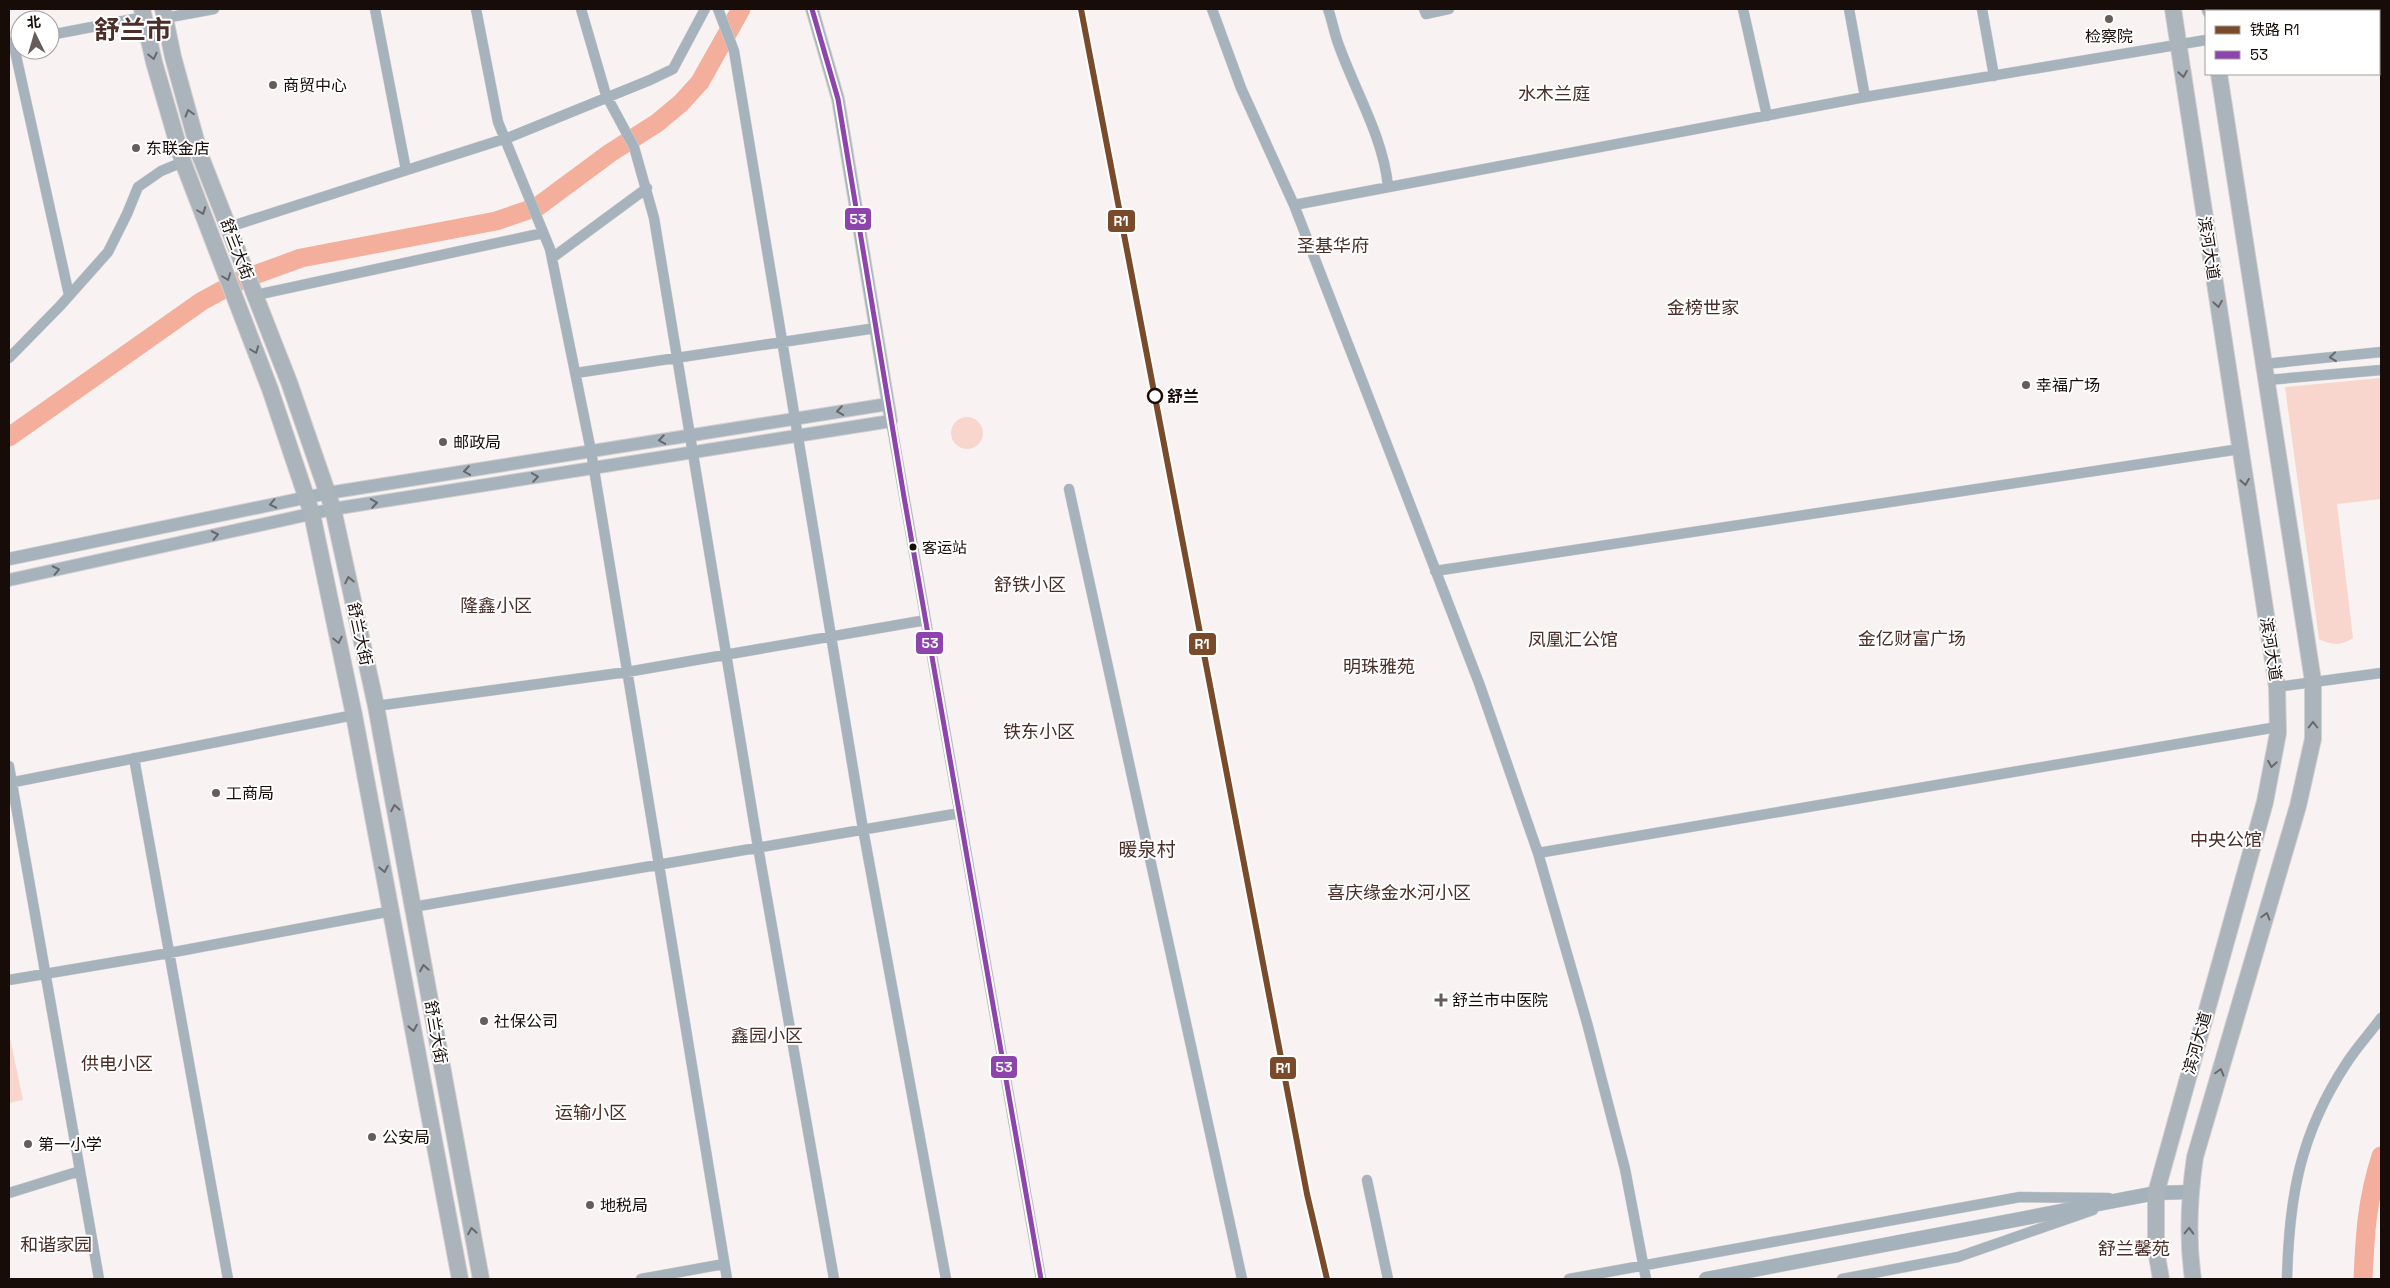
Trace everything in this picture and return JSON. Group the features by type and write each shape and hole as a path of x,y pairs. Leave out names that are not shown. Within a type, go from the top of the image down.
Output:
{"main road":[{"name":"滨河大道","path":"2161,1279 2156,1250 2156,1192 2265,802 2278,727 2277,687 2173,9"},
{"name":"舒兰大街","path":"143,13 154,62 183,162 238,305 312,514 392,911 460,1279"},
{"name":"舒兰大街","path":"164,14 173,57 200,155 289,382 333,509 376,706 481,1279"},
{"name":"滨河大道","path":"2193,1279 2188,1248 2190,1192 2195,1157 2298,806 2313,739 2313,682 2219,75"},
{"path":"1706,1279 2156,1192 2190,1192"}],"street":[{"path":"164,14 214,9"},
{"path":"375,9 406,170"},
{"path":"476,9 498,122 552,258 576,372 594,468 727,1279"},
{"path":"581,9 607,97 634,147 647,188 694,452 758,847 834,1279"},
{"path":"232,234 406,170 505,138 672,69 705,9"},
{"path":"718,9 734,51 863,829 946,1279"},
{"path":"812,9 838,99 888,404 1041,1279"},
{"path":"1212,9 1241,88 1294,205 1479,683 1538,853 1587,1023 1625,1169 1646,1279"},
{"path":"1328,9 1338,42 1370,119 1386,171 1388,186"},
{"path":"1424,9 1426,14 1449,9"},
{"path":"1743,9 1767,116"},
{"path":"1849,9 1865,98"},
{"path":"1982,9 1994,76"},
{"path":"60,32 143,13"},
{"path":"1294,205 1865,98 2205,40"},
{"path":"18,60 69,295"},
{"path":"9,358 108,252 138,187 161,171 183,162"},
{"path":"552,258 647,188"},
{"path":"255,295 542,231"},
{"path":"576,372 876,328"},
{"path":"2265,364 2381,352"},
{"path":"2267,380 2381,370"},
{"path":"9,559 328,493 888,404"},
{"path":"9,580 333,509 891,421"},
{"path":"1435,571 2240,449"},
{"path":"1069,489 1242,1279"},
{"path":"376,706 627,672 926,620"},
{"path":"2277,687 2381,674"},
{"path":"10,782 354,715"},
{"path":"1538,853 2278,727"},
{"path":"134,758 228,1279"},
{"path":"9,766 10,782 99,1279"},
{"path":"413,907 960,813"},
{"path":"9,980 169,953 392,911"},
{"path":"2287,1279 2289,1228 2297,1173 2306,1142 2331,1088 2347,1062 2381,1018"},
{"path":"9,1193 80,1171"},
{"path":"1367,1180 1388,1279"},
{"path":"1569,1279 2020,1196 2127,1198"},
{"path":"1842,1279 1958,1258 2127,1198"},
{"path":"641,1279 724,1264"}],"shaded area":[{"path":"2381,378 2381,499 2337,504 2353,638 2345,642 2332,643 2319,639 2285,387"},
{"path":"967,417 973,418 978,422 982,427 982,439 978,444 973,448 967,449 961,448 956,444 952,439 951,433 952,427 956,422 961,418"},
{"path":"9,1033 23,1100 9,1103"}],"waterway":[{"path":"9,437 202,301 241,280 301,258 496,221 537,207 610,153 657,123 681,103 700,82 741,9"},
{"path":"2363,1279 2367,1217 2381,1156"}],"rail line":[{"name":"R1","path":"1081,9 1307,1194 1327,1279"}],"transit line":[{"name":"53","path":"812,9 838,99 904,497 1041,1279"}],"place":[{"name":"检察院","path":"2109,19"},
{"name":"商贸中心","path":"273,85"},
{"name":"东联金店","path":"136,148"},
{"name":"幸福广场","path":"2026,385"},
{"name":"舒兰","path":"1155,396"},
{"name":"邮政局","path":"443,442"},
{"name":"客运站","path":"913,547"},
{"name":"工商局","path":"216,793"},
{"name":"舒兰市中医院","path":"1441,1000"},
{"name":"社保公司","path":"484,1021"},
{"name":"公安局","path":"372,1137"},
{"name":"第一小学","path":"28,1144"},
{"name":"地税局","path":"590,1205"}],"district":[{"name":"舒兰市","path":"133,30"},
{"name":"水木兰庭","path":"1554,93"},
{"name":"圣基华府","path":"1333,245"},
{"name":"金榜世家","path":"1703,307"},
{"name":"舒铁小区","path":"1030,584"},
{"name":"隆鑫小区","path":"496,605"},
{"name":"金亿财富广场","path":"1912,638"},
{"name":"凤凰汇公馆","path":"1573,639"},
{"name":"明珠雅苑","path":"1379,666"},
{"name":"铁东小区","path":"1039,731"},
{"name":"中央公馆","path":"2226,839"},
{"name":"暖泉村","path":"1147,849"},
{"name":"喜庆缘金水河小区","path":"1399,892"},
{"name":"鑫园小区","path":"767,1035"},
{"name":"供电小区","path":"117,1063"},
{"name":"运输小区","path":"591,1112"},
{"name":"和谐家园","path":"56,1244"},
{"name":"舒兰馨苑","path":"2134,1248"}]}
